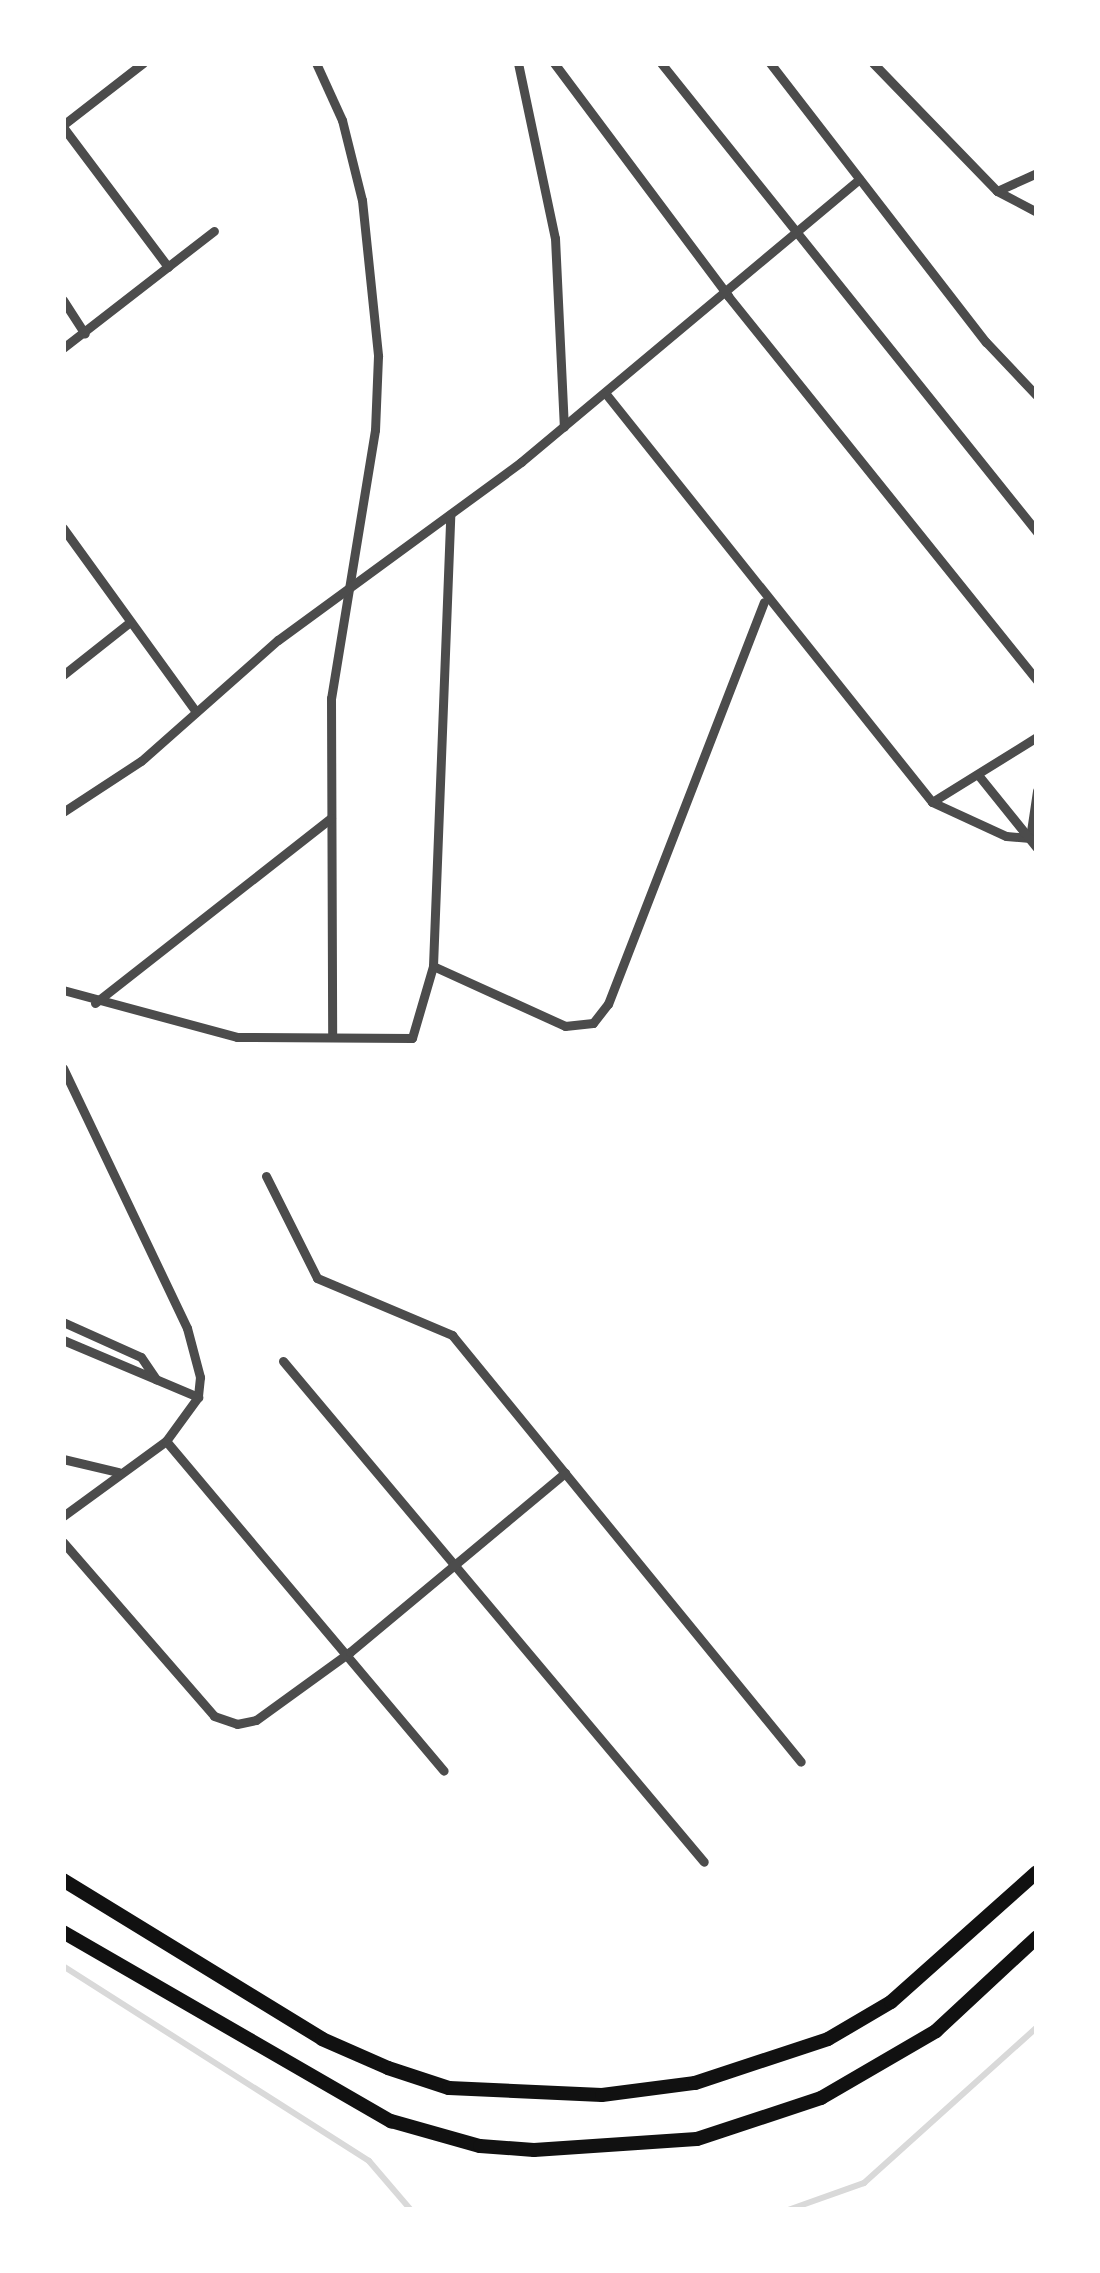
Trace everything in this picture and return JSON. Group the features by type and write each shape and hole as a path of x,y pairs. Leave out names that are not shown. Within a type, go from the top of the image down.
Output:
{"main road":[{"path":"63,1880 322,2039 388,2068 449,2088 602,2095 695,2083 827,2039 892,2002 1037,1873"},
{"path":"63,1932 391,2121 480,2146 534,2150 697,2139 821,2098 935,2031 1037,1937"}],"street":[{"path":"143,63 63,126 168,267"},
{"path":"316,63 351,154 377,284 375,430 344,589 331,698 332,1033"},
{"path":"518,63 555,238 564,427"},
{"path":"554,63 728,296 1037,680"},
{"path":"661,63 1037,532"},
{"path":"770,63 1037,396"},
{"path":"873,63 997,191 1037,212"},
{"path":"997,191 1037,173"},
{"path":"63,812 141,761 344,589 606,394 799,236 859,178"},
{"path":"63,348 214,231"},
{"path":"63,300 85,334"},
{"path":"606,394 764,602 932,802 1006,836 1034,843"},
{"path":"63,990 94,1003 237,1037 332,1033 412,1038 434,966 450,514"},
{"path":"63,528 196,712"},
{"path":"434,966 565,1027 592,1023 608,1004 764,602"},
{"path":"63,675 130,622"},
{"path":"932,802 1037,737"},
{"path":"979,776 1034,843"},
{"path":"1034,843 1037,791"},
{"path":"94,1003 331,818"},
{"path":"63,1068 188,1328 198,1397 166,1441 63,1516"},
{"path":"266,1176 316,1279 452,1335 801,1762"},
{"path":"63,1322 141,1357 156,1379"},
{"path":"63,1340 198,1397"},
{"path":"283,1361 704,1862"},
{"path":"166,1441 350,1652 444,1771"},
{"path":"63,1459 118,1472"},
{"path":"63,1542 214,1716 237,1724 256,1720 350,1652 565,1473"}],"waterway":[{"path":"63,1966 369,2161 411,2210"},
{"path":"788,2210 864,2183 1037,2027"}]}
